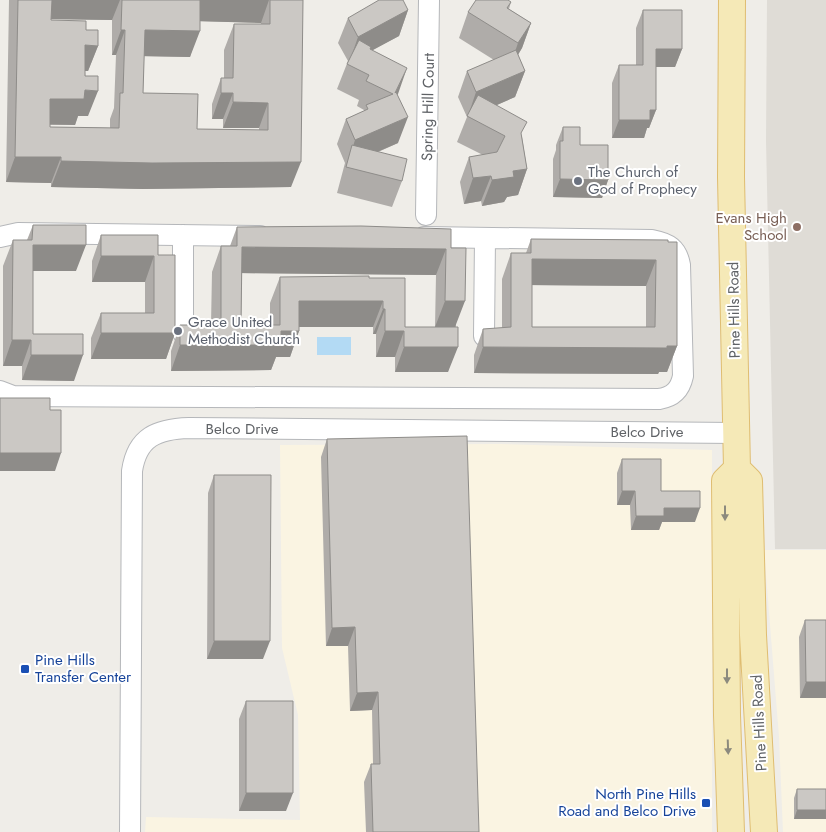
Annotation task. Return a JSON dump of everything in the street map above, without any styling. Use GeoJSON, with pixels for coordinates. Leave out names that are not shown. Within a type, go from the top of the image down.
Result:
{"type":"FeatureCollection","features":[{"type":"Feature","properties":{"kind":"main road","name":"Pine Hills Road"},"geometry":{"type":"LineString","coordinates":[[732,0],[731,177],[737,470],[749,481],[751,579],[764,832]]}},
{"type":"Feature","properties":{"kind":"main road","name":"Pine Hills Road"},"geometry":{"type":"LineString","coordinates":[[731,832],[727,715],[725,481],[737,470]]}},
{"type":"Feature","properties":{"kind":"street","name":"Spring Hill Court"},"geometry":{"type":"LineString","coordinates":[[426,215],[429,0]]}},
{"type":"Feature","properties":{"kind":"street"},"geometry":{"type":"LineString","coordinates":[[0,237],[18,233],[280,236]]}},
{"type":"Feature","properties":{"kind":"street"},"geometry":{"type":"LineString","coordinates":[[182,235],[184,333]]}},
{"type":"Feature","properties":{"kind":"street"},"geometry":{"type":"LineString","coordinates":[[0,391],[13,396],[659,399],[673,395],[682,382],[680,265],[675,250],[668,244],[652,240],[407,237]]}},
{"type":"Feature","properties":{"kind":"street"},"geometry":{"type":"LineString","coordinates":[[484,336],[486,238]]}},
{"type":"Feature","properties":{"kind":"street"},"geometry":{"type":"LineString","coordinates":[[444,398],[444,430]]}},
{"type":"Feature","properties":{"kind":"street","name":"Belco Drive"},"geometry":{"type":"LineString","coordinates":[[130,832],[132,471],[138,450],[152,435],[176,429],[736,432]]}},
{"type":"Feature","properties":{"kind":"shaded area","name":"Evans High School"},"geometry":{"type":"Polygon","coordinates":[[[767,0],[826,0],[826,549],[775,549],[766,141],[767,0]]]}},
{"type":"Feature","properties":{"kind":"shaded area"},"geometry":{"type":"Polygon","coordinates":[[[500,444],[712,450],[712,832],[145,832],[146,817],[300,820],[298,715],[282,648],[280,445],[500,444]]]}},
{"type":"Feature","properties":{"kind":"shaded area"},"geometry":{"type":"Polygon","coordinates":[[[764,550],[826,550],[826,832],[783,832],[779,737],[764,550]]]}},
{"type":"Feature","properties":{"kind":"water"},"geometry":{"type":"Polygon","coordinates":[[[317,337],[351,337],[351,355],[317,355],[317,337]]]}},
{"type":"Feature","properties":{"kind":"building"},"geometry":{"type":"Polygon","coordinates":[[[18,0],[52,0],[51,20],[86,21],[86,30],[98,30],[98,46],[85,45],[85,76],[98,76],[98,91],[85,90],[84,99],[50,99],[50,127],[119,128],[120,93],[123,93],[125,30],[121,30],[122,0],[200,0],[200,31],[145,30],[143,93],[198,94],[197,129],[268,130],[268,103],[233,102],[233,93],[221,93],[221,78],[233,78],[234,24],[270,24],[270,0],[303,0],[301,162],[152,163],[61,161],[61,157],[15,157],[18,0]]]}},
{"type":"Feature","properties":{"kind":"building"},"geometry":{"type":"Polygon","coordinates":[[[379,0],[403,0],[408,10],[358,37],[348,18],[379,0]]]}},
{"type":"Feature","properties":{"kind":"building"},"geometry":{"type":"Polygon","coordinates":[[[476,0],[508,0],[511,2],[507,8],[531,23],[518,43],[468,12],[476,0]]]}},
{"type":"Feature","properties":{"kind":"building"},"geometry":{"type":"Polygon","coordinates":[[[643,10],[682,10],[682,49],[656,49],[656,110],[650,110],[650,120],[619,120],[619,65],[643,65],[643,10]]]}},
{"type":"Feature","properties":{"kind":"building"},"geometry":{"type":"Polygon","coordinates":[[[359,40],[371,47],[370,49],[407,68],[395,93],[408,117],[355,140],[346,119],[368,109],[366,105],[393,94],[366,81],[369,75],[347,64],[359,40]]]}},
{"type":"Feature","properties":{"kind":"building"},"geometry":{"type":"Polygon","coordinates":[[[516,50],[525,71],[476,92],[467,71],[516,50]]]}},
{"type":"Feature","properties":{"kind":"building"},"geometry":{"type":"Polygon","coordinates":[[[478,95],[527,122],[521,133],[527,169],[513,171],[514,177],[492,180],[491,176],[473,178],[469,157],[497,152],[505,136],[467,116],[478,95]]]}},
{"type":"Feature","properties":{"kind":"building"},"geometry":{"type":"Polygon","coordinates":[[[563,127],[580,127],[580,145],[608,145],[608,180],[560,179],[560,141],[563,141],[563,127]]]}},
{"type":"Feature","properties":{"kind":"building"},"geometry":{"type":"Polygon","coordinates":[[[352,145],[407,159],[402,181],[346,167],[352,145]]]}},
{"type":"Feature","properties":{"kind":"building"},"geometry":{"type":"Polygon","coordinates":[[[33,225],[86,225],[86,245],[33,245],[33,334],[83,334],[83,355],[31,355],[31,340],[12,340],[13,240],[32,240],[33,225]]]}},
{"type":"Feature","properties":{"kind":"building"},"geometry":{"type":"Polygon","coordinates":[[[361,226],[451,229],[451,248],[466,248],[465,301],[445,301],[446,249],[242,247],[241,325],[280,325],[280,277],[369,276],[369,278],[405,278],[405,327],[458,327],[458,347],[404,347],[404,331],[385,331],[383,301],[299,301],[299,331],[281,331],[281,345],[180,345],[180,325],[221,325],[221,246],[237,246],[237,227],[361,226]]]}},
{"type":"Feature","properties":{"kind":"building"},"geometry":{"type":"Polygon","coordinates":[[[101,235],[158,235],[158,255],[175,255],[175,333],[101,333],[101,313],[154,313],[154,256],[101,256],[101,235]]]}},
{"type":"Feature","properties":{"kind":"building"},"geometry":{"type":"Polygon","coordinates":[[[531,239],[668,240],[668,242],[677,242],[677,346],[667,346],[667,348],[483,347],[483,329],[511,327],[511,253],[531,253],[531,239]],[[532,259],[532,327],[655,327],[656,260],[532,259]]]}},
{"type":"Feature","properties":{"kind":"building"},"geometry":{"type":"Polygon","coordinates":[[[0,398],[50,398],[50,410],[61,410],[61,453],[0,453],[0,398]]]}},
{"type":"Feature","properties":{"kind":"building"},"geometry":{"type":"Polygon","coordinates":[[[467,436],[479,832],[373,832],[371,764],[380,764],[378,692],[357,693],[355,627],[332,628],[327,439],[467,436]]]}},
{"type":"Feature","properties":{"kind":"building"},"geometry":{"type":"Polygon","coordinates":[[[622,459],[661,459],[661,491],[700,491],[700,508],[664,508],[664,516],[636,516],[635,491],[622,491],[622,459]]]}},
{"type":"Feature","properties":{"kind":"building"},"geometry":{"type":"Polygon","coordinates":[[[214,475],[271,475],[270,641],[214,641],[214,475]]]}},
{"type":"Feature","properties":{"kind":"building"},"geometry":{"type":"Polygon","coordinates":[[[805,620],[826,620],[826,682],[806,682],[805,620]]]}},
{"type":"Feature","properties":{"kind":"building"},"geometry":{"type":"Polygon","coordinates":[[[246,701],[293,701],[293,793],[246,793],[246,701]]]}},
{"type":"Feature","properties":{"kind":"building"},"geometry":{"type":"Polygon","coordinates":[[[797,789],[826,789],[826,810],[797,810],[797,789]]]}},
{"type":"Feature","properties":{"kind":"place","name":"The Church of God of Prophecy"},"geometry":{"type":"Point","coordinates":[578,181]}},
{"type":"Feature","properties":{"kind":"place","name":"Evans High School"},"geometry":{"type":"Point","coordinates":[797,227]}},
{"type":"Feature","properties":{"kind":"place","name":"Grace United Methodist Church"},"geometry":{"type":"Point","coordinates":[178,331]}},
{"type":"Feature","properties":{"kind":"place","name":"Pine Hills Transfer Center"},"geometry":{"type":"Point","coordinates":[25,669]}},
{"type":"Feature","properties":{"kind":"place","name":"North Pine Hills Road and Belco Drive"},"geometry":{"type":"Point","coordinates":[706,803]}}]}
